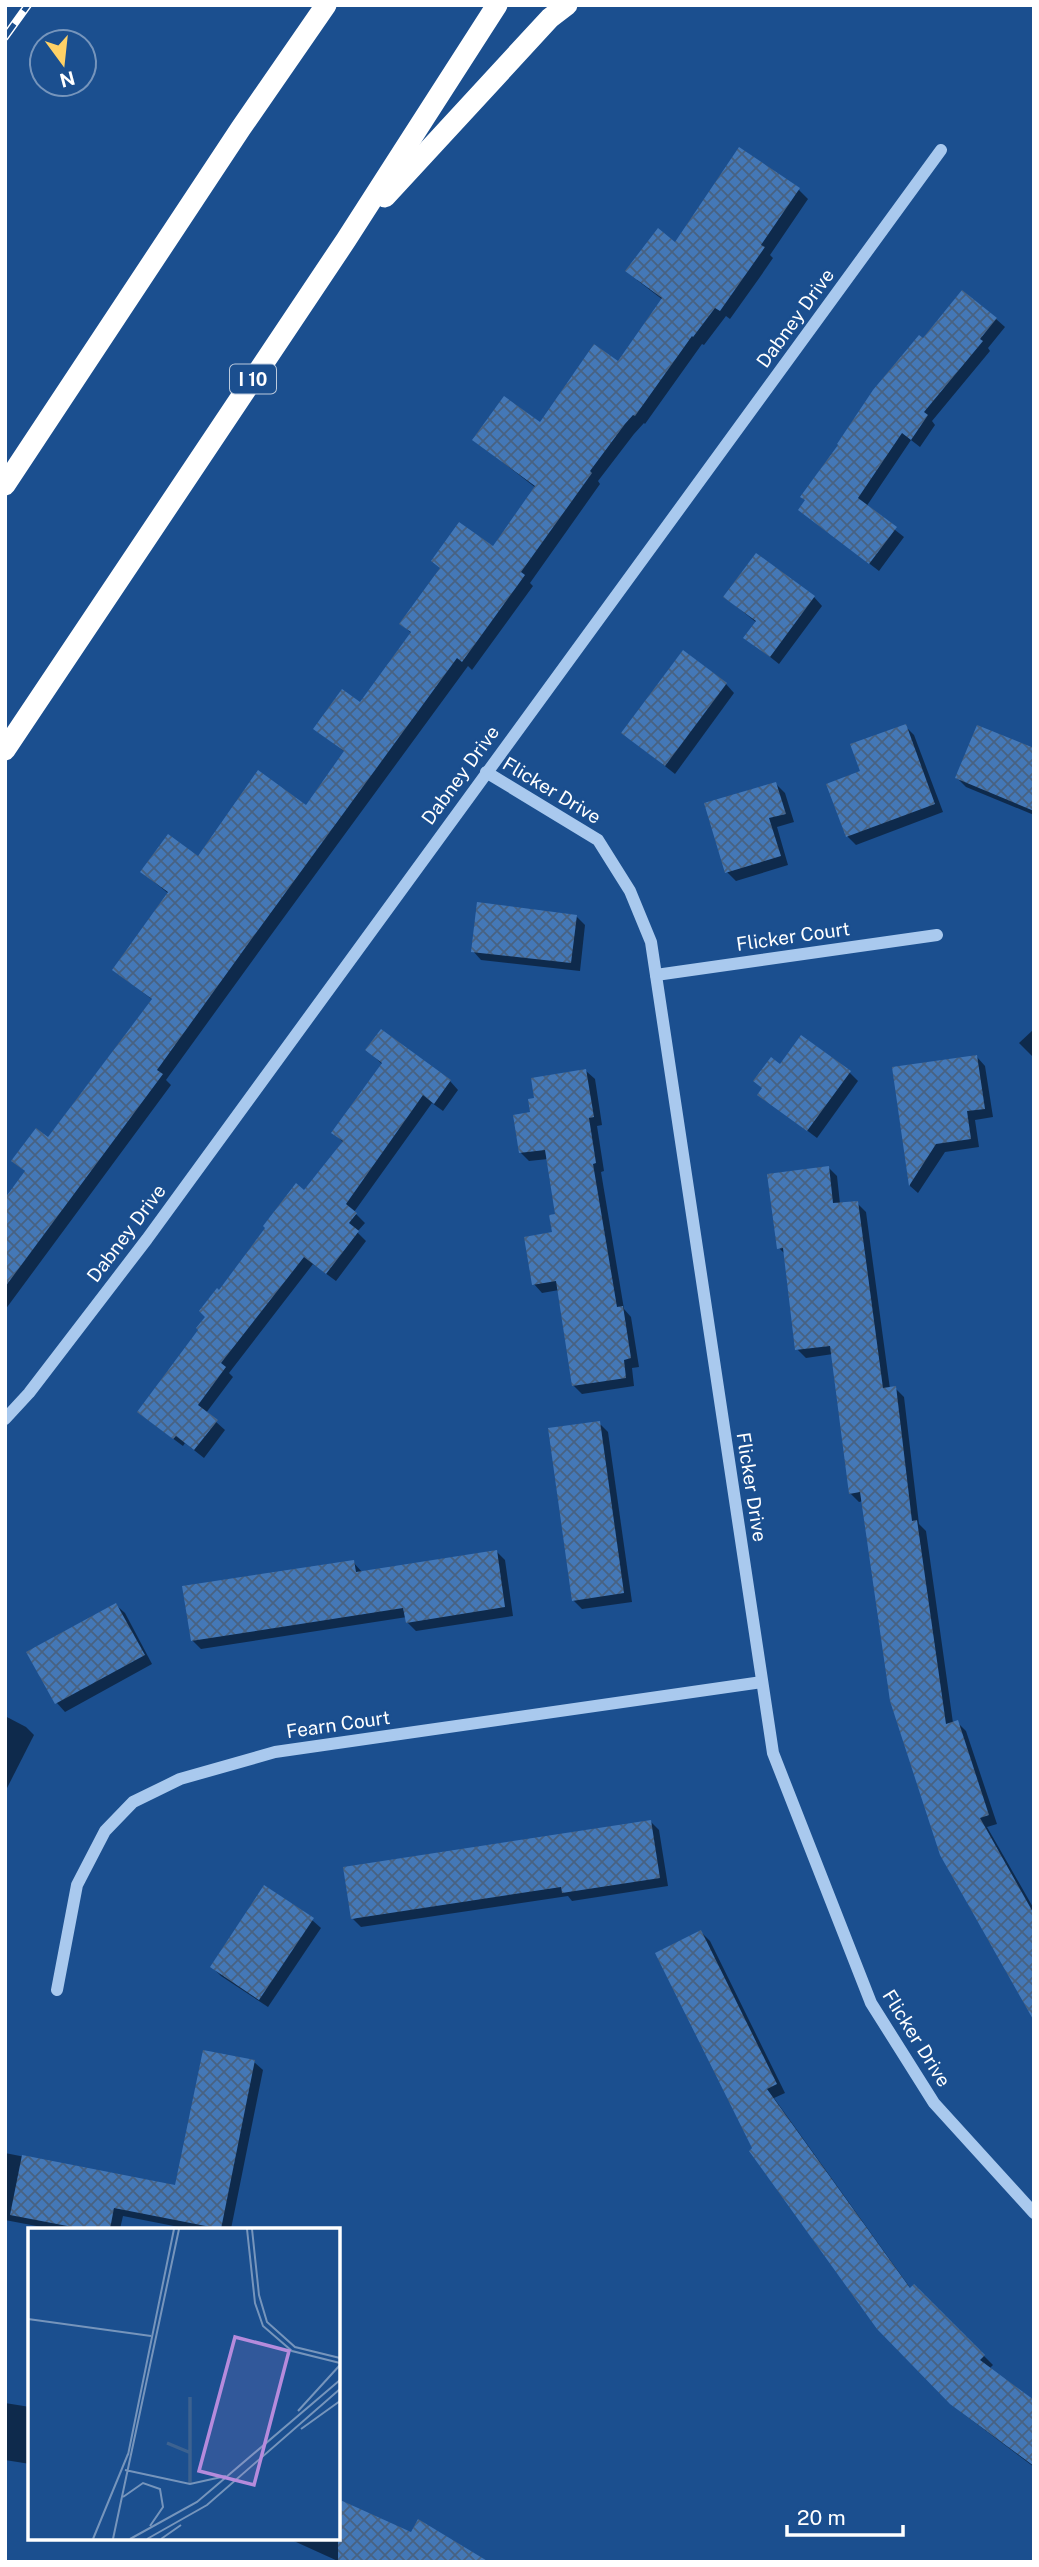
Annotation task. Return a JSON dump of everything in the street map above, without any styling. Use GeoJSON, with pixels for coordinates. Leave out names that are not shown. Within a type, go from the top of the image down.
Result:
{"type":"FeatureCollection","features":[{"type":"Feature","properties":{"kind":"highway"},"geometry":{"type":"LineString","coordinates":[[5,485],[241,128],[326,5]]}},
{"type":"Feature","properties":{"kind":"highway","name":"I 10"},"geometry":{"type":"LineString","coordinates":[[5,750],[346,240],[497,5]]}},
{"type":"Feature","properties":{"kind":"highway"},"geometry":{"type":"LineString","coordinates":[[346,240],[550,18],[567,5]]}},
{"type":"Feature","properties":{"kind":"street","name":"Dabney Drive"},"geometry":{"type":"LineString","coordinates":[[5,1419],[29,1393],[147,1239],[941,150]]}},
{"type":"Feature","properties":{"kind":"street","name":"Flicker Drive"},"geometry":{"type":"LineString","coordinates":[[486,772],[598,840],[630,891],[651,942],[773,1753],[871,2003],[934,2102],[1034,2213]]}},
{"type":"Feature","properties":{"kind":"street","name":"Flicker Court"},"geometry":{"type":"LineString","coordinates":[[656,975],[937,935]]}},
{"type":"Feature","properties":{"kind":"street","name":"Fearn Court"},"geometry":{"type":"LineString","coordinates":[[57,1990],[78,1885],[105,1831],[133,1802],[180,1779],[275,1752],[762,1682]]}},
{"type":"Feature","properties":{"kind":"building"},"geometry":{"type":"Polygon","coordinates":[[[739,147],[800,188],[761,245],[765,247],[720,311],[715,308],[692,336],[635,416],[625,424],[590,471],[592,473],[521,572],[525,575],[462,662],[457,658],[253,937],[157,1070],[163,1074],[5,1287],[5,1198],[25,1171],[11,1161],[36,1128],[48,1137],[152,999],[112,970],[168,892],[140,872],[168,834],[198,856],[258,770],[306,805],[344,751],[313,729],[342,689],[360,702],[411,632],[399,624],[440,568],[431,561],[459,522],[493,546],[535,486],[472,440],[504,396],[540,422],[594,344],[618,361],[662,298],[625,271],[658,228],[675,242],[739,147]]]}},
{"type":"Feature","properties":{"kind":"building"},"geometry":{"type":"Polygon","coordinates":[[[962,290],[997,318],[980,339],[983,341],[924,412],[928,415],[911,440],[902,433],[858,498],[897,527],[869,564],[798,510],[805,500],[800,497],[873,390],[919,335],[923,338],[962,290]]]}},
{"type":"Feature","properties":{"kind":"building"},"geometry":{"type":"Polygon","coordinates":[[[756,553],[815,596],[770,657],[743,638],[756,621],[723,597],[756,553]]]}},
{"type":"Feature","properties":{"kind":"building"},"geometry":{"type":"Polygon","coordinates":[[[683,650],[727,683],[665,766],[621,733],[683,650]]]}},
{"type":"Feature","properties":{"kind":"building"},"geometry":{"type":"Polygon","coordinates":[[[906,724],[935,804],[846,837],[826,784],[860,771],[850,744],[906,724]]]}},
{"type":"Feature","properties":{"kind":"building"},"geometry":{"type":"Polygon","coordinates":[[[977,725],[1034,748],[1034,811],[955,778],[977,725]]]}},
{"type":"Feature","properties":{"kind":"building"},"geometry":{"type":"Polygon","coordinates":[[[776,782],[786,814],[769,818],[781,856],[725,873],[704,803],[776,782]]]}},
{"type":"Feature","properties":{"kind":"building"},"geometry":{"type":"Polygon","coordinates":[[[477,902],[577,915],[571,963],[471,952],[477,902]]]}},
{"type":"Feature","properties":{"kind":"building"},"geometry":{"type":"Polygon","coordinates":[[[381,1029],[451,1080],[434,1104],[423,1095],[346,1204],[357,1213],[349,1223],[359,1231],[326,1274],[304,1257],[221,1363],[226,1367],[198,1405],[218,1420],[194,1450],[176,1436],[173,1439],[137,1412],[198,1330],[196,1328],[205,1317],[199,1311],[217,1288],[219,1290],[265,1228],[263,1226],[296,1183],[304,1190],[343,1141],[331,1133],[382,1063],[365,1050],[381,1029]]]}},
{"type":"Feature","properties":{"kind":"building"},"geometry":{"type":"Polygon","coordinates":[[[801,1035],[851,1071],[807,1131],[757,1095],[762,1088],[753,1081],[771,1057],[780,1064],[801,1035]]]}},
{"type":"Feature","properties":{"kind":"building"},"geometry":{"type":"Polygon","coordinates":[[[977,1055],[985,1109],[967,1111],[971,1139],[936,1144],[909,1186],[892,1067],[977,1055]]]}},
{"type":"Feature","properties":{"kind":"building"},"geometry":{"type":"Polygon","coordinates":[[[586,1069],[594,1117],[589,1118],[596,1163],[593,1164],[617,1307],[623,1306],[631,1358],[624,1360],[626,1378],[572,1386],[556,1281],[532,1285],[524,1237],[552,1232],[549,1215],[555,1214],[545,1150],[519,1153],[513,1115],[530,1112],[528,1099],[534,1098],[531,1078],[586,1069]]]}},
{"type":"Feature","properties":{"kind":"building"},"geometry":{"type":"Polygon","coordinates":[[[829,1166],[833,1203],[858,1201],[883,1388],[896,1386],[912,1521],[917,1520],[946,1724],[958,1720],[989,1815],[980,1818],[1034,1914],[1034,2021],[940,1855],[890,1701],[860,1492],[849,1494],[830,1346],[795,1350],[783,1248],[777,1249],[767,1174],[829,1166]]]}},
{"type":"Feature","properties":{"kind":"building"},"geometry":{"type":"Polygon","coordinates":[[[600,1421],[624,1593],[572,1601],[548,1428],[600,1421]]]}},
{"type":"Feature","properties":{"kind":"building"},"geometry":{"type":"Polygon","coordinates":[[[497,1550],[505,1607],[406,1623],[403,1608],[191,1641],[182,1586],[354,1560],[356,1572],[497,1550]]]}},
{"type":"Feature","properties":{"kind":"building"},"geometry":{"type":"Polygon","coordinates":[[[116,1603],[145,1655],[55,1704],[26,1652],[116,1603]]]}},
{"type":"Feature","properties":{"kind":"building"},"geometry":{"type":"Polygon","coordinates":[[[651,1820],[660,1878],[562,1893],[561,1887],[351,1919],[343,1867],[651,1820]]]}},
{"type":"Feature","properties":{"kind":"building"},"geometry":{"type":"Polygon","coordinates":[[[264,1885],[314,1918],[259,2000],[210,1967],[264,1885]]]}},
{"type":"Feature","properties":{"kind":"building"},"geometry":{"type":"Polygon","coordinates":[[[701,1930],[777,2084],[767,2089],[910,2288],[914,2284],[985,2355],[980,2360],[1034,2400],[1034,2466],[950,2404],[877,2329],[749,2151],[752,2148],[655,1953],[701,1930]]]}},
{"type":"Feature","properties":{"kind":"building"},"geometry":{"type":"Polygon","coordinates":[[[203,2050],[255,2060],[221,2228],[114,2208],[110,2228],[78,2228],[10,2215],[22,2155],[175,2185],[203,2050]]]}},
{"type":"Feature","properties":{"kind":"building"},"geometry":{"type":"Polygon","coordinates":[[[340,2500],[411,2532],[418,2519],[489,2562],[338,2562],[340,2500]]]}},
{"type":"Feature","properties":{"kind":"railway"},"geometry":{"type":"LineString","coordinates":[[5,37],[28,5]]}}]}
